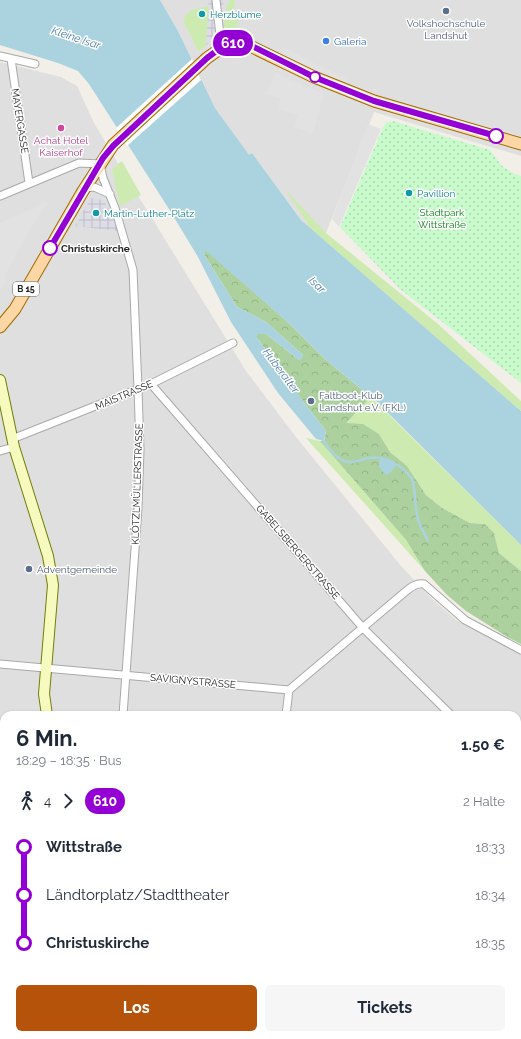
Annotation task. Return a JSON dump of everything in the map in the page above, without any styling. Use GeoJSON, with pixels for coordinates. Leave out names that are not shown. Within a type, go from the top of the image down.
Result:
{"type":"FeatureCollection","features":[{"type":"Feature","properties":{"kind":"main road"},"geometry":{"type":"LineString","coordinates":[[223,46],[233,43],[248,44],[314,77],[374,101],[521,144]]}},
{"type":"Feature","properties":{"kind":"main road","name":"B 15"},"geometry":{"type":"LineString","coordinates":[[0,327],[15,309],[100,164],[122,137],[223,46]]}},
{"type":"Feature","properties":{"kind":"street"},"geometry":{"type":"LineString","coordinates":[[216,0],[220,35],[223,46]]}},
{"type":"Feature","properties":{"kind":"street"},"geometry":{"type":"LineString","coordinates":[[0,56],[35,64]]}},
{"type":"Feature","properties":{"kind":"street","name":"MAYERGASSE"},"geometry":{"type":"LineString","coordinates":[[11,59],[30,183]]}},
{"type":"Feature","properties":{"kind":"street"},"geometry":{"type":"LineString","coordinates":[[0,196],[79,163],[100,164],[102,178],[110,194]]}},
{"type":"Feature","properties":{"kind":"street"},"geometry":{"type":"LineString","coordinates":[[85,188],[94,187],[110,194]]}},
{"type":"Feature","properties":{"kind":"street","name":"KLÖTZLMÜLLERSTRASSE"},"geometry":{"type":"LineString","coordinates":[[110,194],[133,270],[140,450],[138,508],[124,711]]}},
{"type":"Feature","properties":{"kind":"street","name":"MAISTRASSE"},"geometry":{"type":"LineString","coordinates":[[0,451],[13,443],[138,388],[151,384],[233,343]]}},
{"type":"Feature","properties":{"kind":"street"},"geometry":{"type":"LineString","coordinates":[[0,380],[13,443],[48,558],[54,585],[44,700],[46,711]]}},
{"type":"Feature","properties":{"kind":"street","name":"GABELSBERGERSTRASSE"},"geometry":{"type":"LineString","coordinates":[[151,384],[363,628],[447,711]]}},
{"type":"Feature","properties":{"kind":"street"},"geometry":{"type":"LineString","coordinates":[[286,711],[289,690],[414,585],[424,584],[466,620],[521,650]]}},
{"type":"Feature","properties":{"kind":"street","name":"SAVIGNYSTRASSE"},"geometry":{"type":"LineString","coordinates":[[0,664],[289,690]]}},
{"type":"Feature","properties":{"kind":"shaded area"},"geometry":{"type":"Polygon","coordinates":[[[160,0],[521,0],[521,156],[374,112],[326,233],[311,229],[301,220],[252,153],[249,156],[215,108],[178,31],[160,0]]]}},
{"type":"Feature","properties":{"kind":"shaded area"},"geometry":{"type":"Polygon","coordinates":[[[207,0],[227,0],[223,4],[222,34],[206,45],[209,6],[207,0]]]}},
{"type":"Feature","properties":{"kind":"shaded area"},"geometry":{"type":"Polygon","coordinates":[[[284,47],[315,64],[348,78],[346,83],[281,53],[284,47]]]}},
{"type":"Feature","properties":{"kind":"shaded area"},"geometry":{"type":"Polygon","coordinates":[[[0,62],[61,77],[77,86],[94,123],[246,371],[296,437],[401,566],[430,597],[456,620],[521,654],[521,711],[0,711],[0,62]]]}},
{"type":"Feature","properties":{"kind":"shaded area"},"geometry":{"type":"Polygon","coordinates":[[[275,73],[303,85],[302,87],[307,89],[308,87],[324,94],[313,133],[294,127],[298,115],[279,109],[280,98],[267,94],[275,73]]]}},
{"type":"Feature","properties":{"kind":"shaded area"},"geometry":{"type":"Polygon","coordinates":[[[368,124],[381,129],[339,227],[332,219],[368,124]]]}},
{"type":"Feature","properties":{"kind":"shaded area","name":"Martin-Luther-Platz"},"geometry":{"type":"Polygon","coordinates":[[[91,198],[104,200],[118,231],[75,226],[91,198]]]}},
{"type":"Feature","properties":{"kind":"shaded area"},"geometry":{"type":"Polygon","coordinates":[[[46,202],[47,204],[33,224],[5,275],[5,282],[0,290],[0,223],[46,202]]]}},
{"type":"Feature","properties":{"kind":"green space"},"geometry":{"type":"Polygon","coordinates":[[[230,0],[235,0],[234,12],[240,17],[235,30],[223,30],[227,5],[230,0]]]}},
{"type":"Feature","properties":{"kind":"green space"},"geometry":{"type":"Polygon","coordinates":[[[209,6],[206,45],[199,52],[184,23],[184,19],[192,10],[209,6]]]}},
{"type":"Feature","properties":{"kind":"green space","name":"Stadtpark Wittstraße"},"geometry":{"type":"Polygon","coordinates":[[[393,121],[490,150],[501,165],[513,173],[521,176],[521,383],[401,290],[340,227],[385,123],[393,121]]]}},
{"type":"Feature","properties":{"kind":"green space"},"geometry":{"type":"Polygon","coordinates":[[[122,161],[141,195],[120,206],[112,169],[122,161]]]}},
{"type":"Feature","properties":{"kind":"green space"},"geometry":{"type":"Polygon","coordinates":[[[285,189],[326,233],[438,324],[521,401],[521,411],[311,229],[285,189]]]}},
{"type":"Feature","properties":{"kind":"green space"},"geometry":{"type":"Polygon","coordinates":[[[206,250],[291,325],[326,360],[371,397],[346,423],[363,424],[379,434],[390,452],[407,466],[426,495],[442,508],[470,523],[485,524],[494,533],[499,553],[521,571],[521,644],[466,611],[447,595],[425,571],[406,540],[320,441],[324,441],[326,431],[278,369],[257,337],[257,333],[266,334],[299,360],[303,355],[266,322],[237,307],[205,256],[204,251],[206,250]]]}},
{"type":"Feature","properties":{"kind":"green space"},"geometry":{"type":"Polygon","coordinates":[[[371,397],[521,545],[521,571],[499,553],[494,533],[485,524],[470,523],[442,508],[426,495],[407,466],[390,452],[379,434],[345,423],[371,397]]]}},
{"type":"Feature","properties":{"kind":"green space"},"geometry":{"type":"Polygon","coordinates":[[[306,438],[320,441],[406,540],[425,571],[306,438]]]}},
{"type":"Feature","properties":{"kind":"water"},"geometry":{"type":"Polygon","coordinates":[[[0,0],[160,0],[178,31],[215,108],[249,155],[252,153],[301,220],[521,411],[521,545],[376,401],[326,360],[291,325],[205,250],[205,256],[237,307],[266,322],[303,355],[302,359],[299,360],[266,334],[257,334],[257,337],[278,369],[326,431],[324,441],[316,439],[278,393],[231,322],[198,257],[89,84],[78,71],[58,63],[0,45],[0,0]]]}},
{"type":"Feature","properties":{"kind":"water"},"geometry":{"type":"Polygon","coordinates":[[[380,458],[397,464],[391,472],[386,475],[379,467],[380,458]]]}},
{"type":"Feature","properties":{"kind":"pier"},"geometry":{"type":"Polygon","coordinates":[[[192,59],[201,80],[127,146],[116,128],[192,59]]]}},
{"type":"Feature","properties":{"kind":"waterway","name":"Huberalter"},"geometry":{"type":"LineString","coordinates":[[323,440],[335,455],[344,461],[353,462],[375,457],[393,462],[403,469],[412,479],[416,511],[421,528],[428,540]]}},
{"type":"Feature","properties":{"kind":"bus line","name":"610"},"geometry":{"type":"LineString","coordinates":[[50,248],[103,158],[113,146],[207,58],[227,44],[248,44],[314,77],[374,101],[496,136]]}},
{"type":"Feature","properties":{"kind":"place","name":"Volkshochschule Landshut"},"geometry":{"type":"Point","coordinates":[446,11]}},
{"type":"Feature","properties":{"kind":"place","name":"Herzblume"},"geometry":{"type":"Point","coordinates":[202,14]}},
{"type":"Feature","properties":{"kind":"place","name":"Galeria"},"geometry":{"type":"Point","coordinates":[326,41]}},
{"type":"Feature","properties":{"kind":"place","name":"Achat Hotel Kaiserhof"},"geometry":{"type":"Point","coordinates":[61,128]}},
{"type":"Feature","properties":{"kind":"place","name":"Pavillion"},"geometry":{"type":"Point","coordinates":[409,193]}},
{"type":"Feature","properties":{"kind":"place","name":"Martin-Luther-Platz"},"geometry":{"type":"Point","coordinates":[96,213]}},
{"type":"Feature","properties":{"kind":"place","name":"Christuskirche"},"geometry":{"type":"Point","coordinates":[50,248]}},
{"type":"Feature","properties":{"kind":"place","name":"Faltboot-Klub Landshut e.V. (FKL)"},"geometry":{"type":"Point","coordinates":[311,401]}},
{"type":"Feature","properties":{"kind":"place","name":"Adventgemeinde"},"geometry":{"type":"Point","coordinates":[29,569]}},
{"type":"Feature","properties":{"kind":"water label","name":"Kleine Isar"},"geometry":{"type":"Point","coordinates":[76,38]}},
{"type":"Feature","properties":{"kind":"water label","name":"Isar"},"geometry":{"type":"Point","coordinates":[317,285]}}]}
